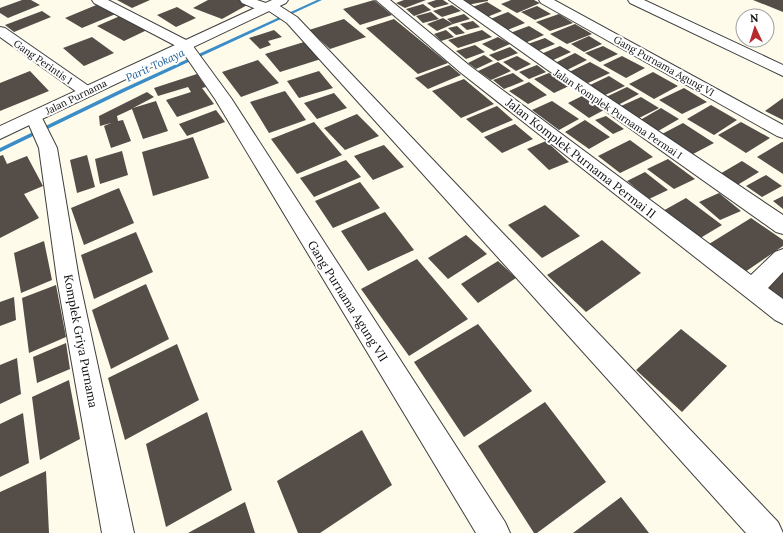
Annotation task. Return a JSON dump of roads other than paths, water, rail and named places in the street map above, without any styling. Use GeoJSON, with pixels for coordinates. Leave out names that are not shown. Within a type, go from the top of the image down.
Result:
{"type":"FeatureCollection","features":[{"type":"Feature","properties":{"kind":"street"},"geometry":{"type":"LineString","coordinates":[[98,0],[158,31],[193,55]]}},
{"type":"Feature","properties":{"kind":"street"},"geometry":{"type":"LineString","coordinates":[[246,0],[278,9],[767,533]]}},
{"type":"Feature","properties":{"kind":"street","name":"Jalan Komplek Purnama Permai II"},"geometry":{"type":"LineString","coordinates":[[382,0],[465,69],[783,313]]}},
{"type":"Feature","properties":{"kind":"street","name":"Jalan Komplek Purnama Permai I"},"geometry":{"type":"LineString","coordinates":[[455,0],[783,226]]}},
{"type":"Feature","properties":{"kind":"street","name":"Gang Purnama Agung VI"},"geometry":{"type":"LineString","coordinates":[[545,0],[783,132]]}},
{"type":"Feature","properties":{"kind":"street"},"geometry":{"type":"LineString","coordinates":[[634,0],[783,71]]}},
{"type":"Feature","properties":{"kind":"street","name":"Jalan Purnama"},"geometry":{"type":"LineString","coordinates":[[0,133],[36,121],[86,92],[193,55],[278,9]]}},
{"type":"Feature","properties":{"kind":"street","name":"Gang Perintis 1"},"geometry":{"type":"LineString","coordinates":[[0,31],[86,92]]}},
{"type":"Feature","properties":{"kind":"street","name":"Gang Purnama Agung VII"},"geometry":{"type":"LineString","coordinates":[[193,55],[223,98],[494,533]]}},
{"type":"Feature","properties":{"kind":"street","name":"Komplek Griya Purnama"},"geometry":{"type":"LineString","coordinates":[[36,121],[48,148],[68,279],[118,533]]}},
{"type":"Feature","properties":{"kind":"street"},"geometry":{"type":"LineString","coordinates":[[752,289],[783,258]]}},
{"type":"Feature","properties":{"kind":"waterway","name":"Parit Tokaya"},"geometry":{"type":"LineString","coordinates":[[0,150],[124,90],[320,0]]}}]}
